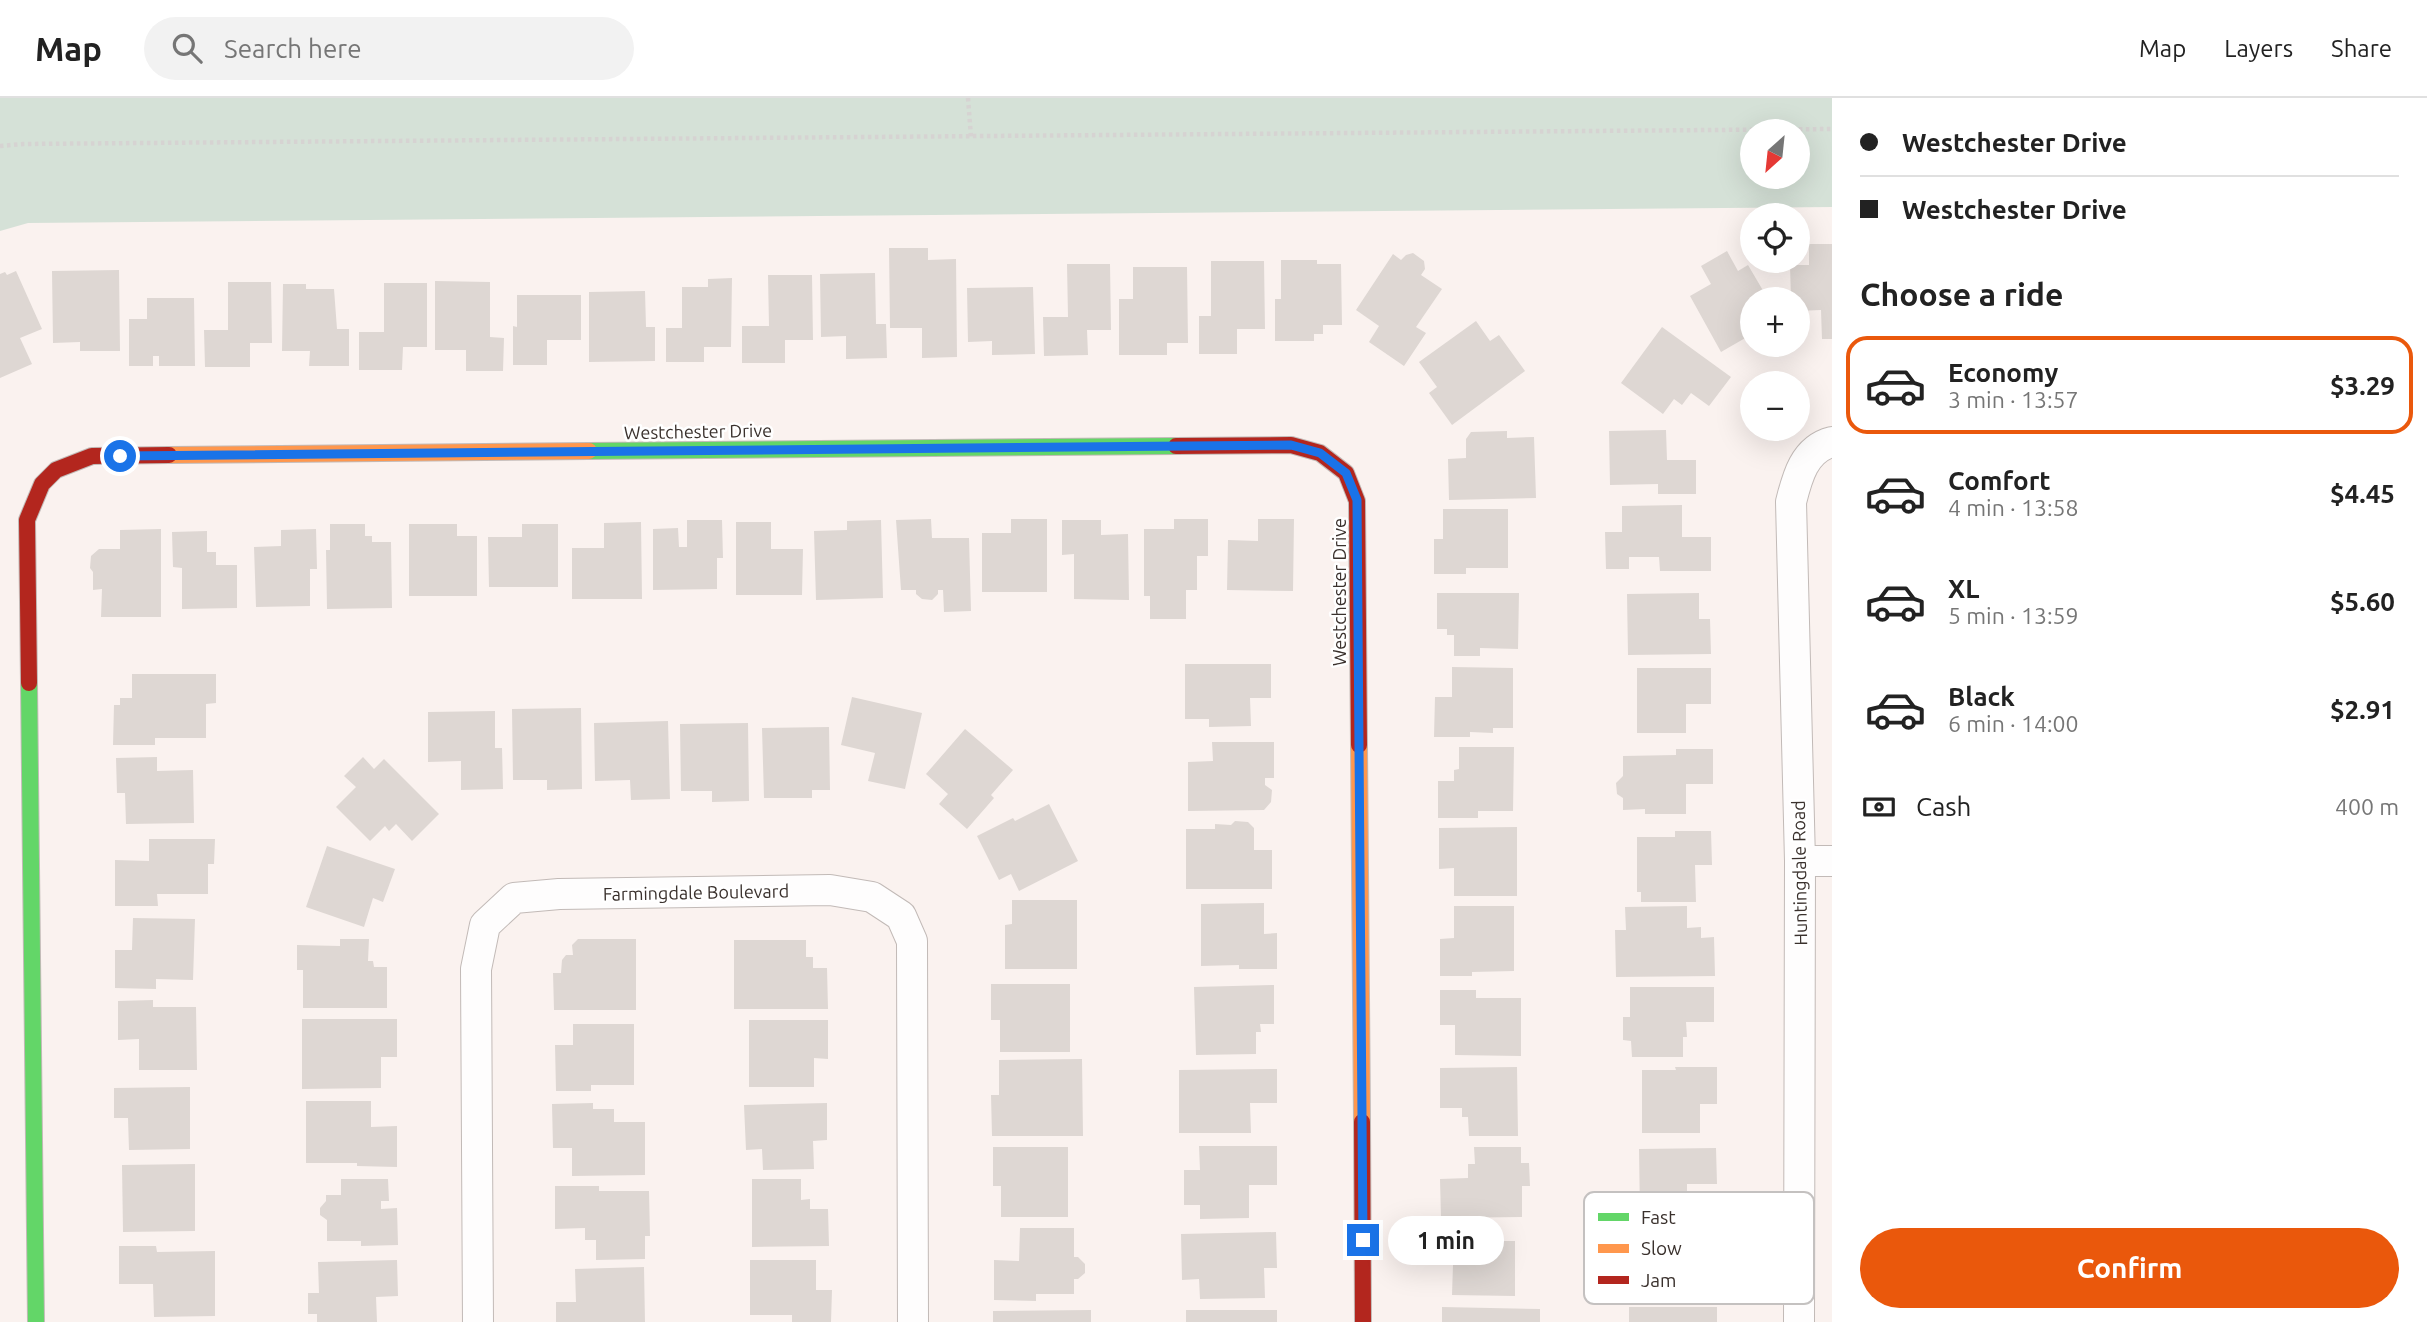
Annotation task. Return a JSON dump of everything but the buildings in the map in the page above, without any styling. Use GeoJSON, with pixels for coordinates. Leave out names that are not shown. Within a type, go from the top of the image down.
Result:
{"type":"FeatureCollection","features":[{"type":"Feature","properties":{"kind":"street","name":"Huntingdale Road"},"geometry":{"type":"LineString","coordinates":[[1799,1192],[1800,861],[1791,502],[1800,469],[1821,445],[1832,442]]}},
{"type":"Feature","properties":{"kind":"street","name":"Westchester Drive"},"geometry":{"type":"LineString","coordinates":[[36,1322],[27,520],[47,475],[65,464],[92,456],[1277,445],[1291,445],[1320,453],[1346,473],[1357,500],[1363,1322]]}},
{"type":"Feature","properties":{"kind":"street"},"geometry":{"type":"LineString","coordinates":[[1800,861],[1832,861]]}},
{"type":"Feature","properties":{"kind":"street","name":"Farmingdale Boulevard"},"geometry":{"type":"LineString","coordinates":[[478,1322],[476,970],[485,925],[514,898],[559,894],[831,890],[872,897],[901,916],[912,941],[913,1322]]}},
{"type":"Feature","properties":{"kind":"street","name":"Huntingdale Road"},"geometry":{"type":"LineString","coordinates":[[1799,1304],[1799,1322]]}},
{"type":"Feature","properties":{"kind":"path"},"geometry":{"type":"LineString","coordinates":[[968,98],[971,137]]}},
{"type":"Feature","properties":{"kind":"path"},"geometry":{"type":"LineString","coordinates":[[0,146],[1832,129]]}},
{"type":"Feature","properties":{"kind":"shaded area"},"geometry":{"type":"Polygon","coordinates":[[[0,98],[1832,98],[1832,207],[1810,207],[1810,203],[1740,203],[1740,208],[28,223],[0,231],[0,98]]]}},
{"type":"Feature","properties":{"kind":"traffic: fast"},"geometry":{"type":"LineString","coordinates":[[589,451],[1176,446]]}},
{"type":"Feature","properties":{"kind":"traffic: fast"},"geometry":{"type":"LineString","coordinates":[[29,683],[36,1322]]}},
{"type":"Feature","properties":{"kind":"traffic: slow"},"geometry":{"type":"LineString","coordinates":[[169,455],[589,451]]}},
{"type":"Feature","properties":{"kind":"traffic: slow"},"geometry":{"type":"LineString","coordinates":[[1359,745],[1362,1122]]}},
{"type":"Feature","properties":{"kind":"traffic: jam"},"geometry":{"type":"LineString","coordinates":[[1176,446],[1291,445],[1320,453],[1346,473],[1357,501],[1359,745]]}},
{"type":"Feature","properties":{"kind":"traffic: jam"},"geometry":{"type":"LineString","coordinates":[[29,683],[27,520],[42,484],[56,470],[92,456],[169,455]]}},
{"type":"Feature","properties":{"kind":"traffic: jam"},"geometry":{"type":"LineString","coordinates":[[1362,1122],[1363,1322]]}},
{"type":"Feature","properties":{"kind":"route"},"geometry":{"type":"LineString","coordinates":[[120,456],[1291,445],[1320,453],[1346,473],[1357,500],[1363,1240]]}}]}
